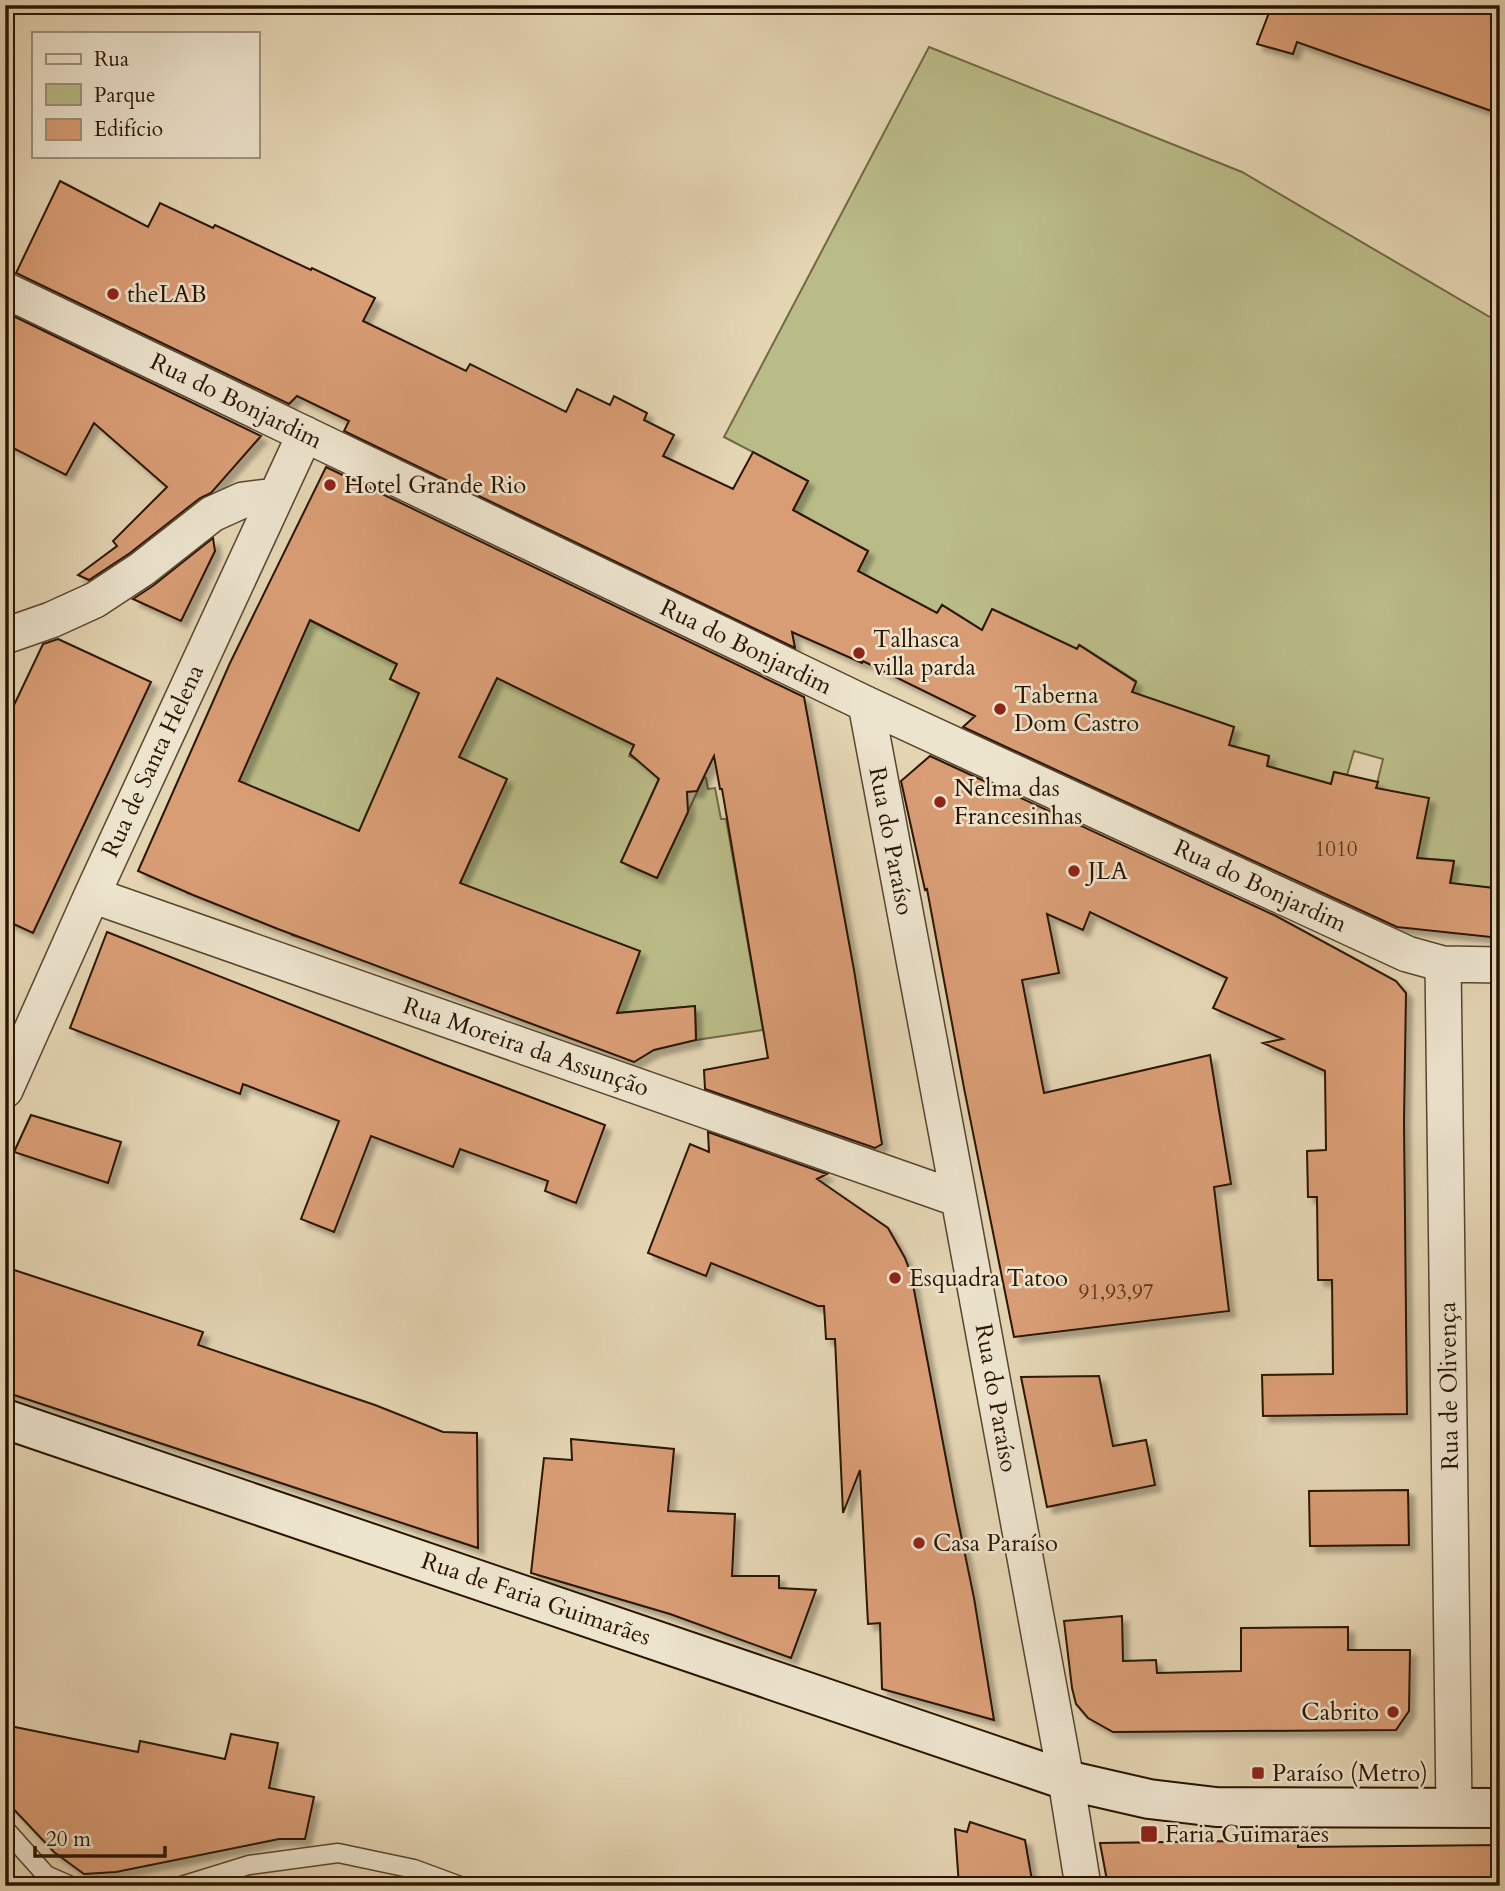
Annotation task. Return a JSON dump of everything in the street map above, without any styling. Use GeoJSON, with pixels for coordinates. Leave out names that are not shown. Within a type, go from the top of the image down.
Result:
{"type":"FeatureCollection","features":[{"type":"Feature","properties":{"kind":"main road","name":"Rua de Faria Guimarães"},"geometry":{"type":"LineString","coordinates":[[5,1419],[1066,1780],[1149,1798],[1216,1807],[1500,1808]]}},
{"type":"Feature","properties":{"kind":"street","name":"Rua do Bonjardim"},"geometry":{"type":"LineString","coordinates":[[5,290],[866,704],[1407,954],[1443,964],[1500,965]]}},
{"type":"Feature","properties":{"kind":"street","name":"Rua de Santa Helena"},"geometry":{"type":"LineString","coordinates":[[5,1090],[305,434]]}},
{"type":"Feature","properties":{"kind":"street"},"geometry":{"type":"LineString","coordinates":[[5,636],[51,620],[94,600],[142,569],[212,514],[243,500],[276,496]]}},
{"type":"Feature","properties":{"kind":"street","name":"Rua do Paraíso"},"geometry":{"type":"LineString","coordinates":[[866,704],[1066,1780],[1083,1886]]}},
{"type":"Feature","properties":{"kind":"street","name":"Rua Moreira da Assunção"},"geometry":{"type":"LineString","coordinates":[[92,895],[959,1199]]}},
{"type":"Feature","properties":{"kind":"street","name":"Rua de Olivença"},"geometry":{"type":"LineString","coordinates":[[1443,964],[1454,1808]]}},
{"type":"Feature","properties":{"kind":"lane"},"geometry":{"type":"LineString","coordinates":[[5,1829],[46,1875],[71,1886]]}},
{"type":"Feature","properties":{"kind":"lane"},"geometry":{"type":"LineString","coordinates":[[181,1886],[249,1865],[338,1853],[414,1869],[460,1886]]}},
{"type":"Feature","properties":{"kind":"green space"},"geometry":{"type":"Polygon","coordinates":[[[929,47],[1242,172],[1500,323],[1500,897],[1494,896],[1494,888],[1460,885],[1454,933],[1443,931],[1454,861],[1417,858],[1373,800],[1383,759],[1354,751],[1347,775],[1334,772],[1331,784],[1267,766],[1269,756],[1229,745],[1128,704],[1136,681],[1080,645],[1077,649],[993,609],[982,630],[942,605],[934,618],[858,571],[868,551],[793,511],[808,481],[724,437],[929,47]]]}},
{"type":"Feature","properties":{"kind":"green space"},"geometry":{"type":"Polygon","coordinates":[[[528,615],[635,745],[629,756],[662,772],[621,862],[657,878],[704,777],[708,789],[715,788],[721,819],[726,819],[763,1030],[696,1040],[695,1006],[617,1013],[460,883],[506,780],[403,731],[312,941],[292,935],[338,822],[189,893],[309,620],[397,664],[390,679],[476,721],[528,615]]]}},
{"type":"Feature","properties":{"kind":"building"},"geometry":{"type":"Polygon","coordinates":[[[1272,5],[1500,5],[1500,114],[1297,42],[1293,54],[1257,44],[1272,5]]]}},
{"type":"Feature","properties":{"kind":"building"},"geometry":{"type":"Polygon","coordinates":[[[60,181],[148,227],[160,203],[213,228],[215,225],[311,270],[312,268],[375,298],[363,321],[466,371],[470,364],[566,412],[577,389],[610,405],[614,396],[647,413],[644,420],[674,435],[663,456],[733,489],[753,452],[808,481],[793,510],[868,551],[858,571],[937,613],[942,605],[982,630],[992,609],[1077,649],[1079,645],[1136,682],[1132,692],[1234,727],[1229,745],[1269,756],[1267,766],[1331,784],[1334,772],[1378,782],[1376,788],[1429,798],[1417,858],[1454,861],[1450,883],[1494,888],[1494,896],[1500,897],[1500,938],[1397,927],[963,727],[975,716],[863,661],[862,663],[792,632],[795,648],[344,431],[349,421],[297,396],[289,404],[16,273],[60,181]]]}},
{"type":"Feature","properties":{"kind":"building"},"geometry":{"type":"Polygon","coordinates":[[[5,312],[261,436],[211,493],[200,498],[130,553],[89,580],[78,575],[117,546],[113,541],[167,487],[94,423],[66,475],[5,444],[5,312]]]}},
{"type":"Feature","properties":{"kind":"building"},"geometry":{"type":"Polygon","coordinates":[[[326,467],[804,697],[854,970],[882,1144],[875,1148],[705,1089],[704,1070],[768,1058],[714,756],[697,791],[687,792],[688,812],[657,878],[621,862],[659,779],[630,754],[634,745],[497,678],[459,757],[507,779],[460,883],[640,951],[617,1013],[695,1006],[696,1040],[654,1050],[634,1062],[278,929],[138,871],[230,663],[326,467]],[[310,620],[239,781],[359,831],[419,693],[390,679],[397,664],[310,620]]]}},
{"type":"Feature","properties":{"kind":"building"},"geometry":{"type":"Polygon","coordinates":[[[213,538],[215,551],[181,621],[133,599],[154,585],[213,538]]]}},
{"type":"Feature","properties":{"kind":"building"},"geometry":{"type":"Polygon","coordinates":[[[58,639],[151,682],[33,933],[5,920],[5,724],[43,644],[58,639]]]}},
{"type":"Feature","properties":{"kind":"building"},"geometry":{"type":"Polygon","coordinates":[[[930,756],[1276,916],[1396,981],[1406,993],[1404,1122],[1407,1414],[1263,1416],[1262,1375],[1333,1374],[1332,1280],[1318,1280],[1317,1197],[1308,1197],[1307,1151],[1326,1150],[1325,1071],[1263,1043],[1283,1039],[1213,1008],[1227,978],[1090,912],[1083,930],[1047,914],[1059,973],[1022,980],[1044,1093],[1210,1055],[1231,1184],[1214,1187],[1229,1311],[1014,1337],[927,889],[925,890],[901,781],[930,756]]]}},
{"type":"Feature","properties":{"kind":"building"},"geometry":{"type":"Polygon","coordinates":[[[107,932],[605,1125],[576,1203],[545,1191],[548,1181],[460,1149],[453,1167],[371,1136],[334,1232],[301,1219],[339,1121],[243,1084],[240,1094],[70,1028],[107,932]]]}},
{"type":"Feature","properties":{"kind":"building"},"geometry":{"type":"Polygon","coordinates":[[[31,1115],[121,1142],[108,1183],[14,1152],[31,1115]]]}},
{"type":"Feature","properties":{"kind":"building"},"geometry":{"type":"Polygon","coordinates":[[[708,1132],[827,1174],[817,1179],[888,1228],[905,1258],[911,1274],[974,1598],[994,1720],[882,1689],[880,1623],[868,1624],[860,1470],[843,1513],[835,1339],[826,1339],[824,1306],[818,1306],[711,1263],[706,1276],[648,1253],[690,1144],[709,1152],[708,1132]]]}},
{"type":"Feature","properties":{"kind":"building"},"geometry":{"type":"Polygon","coordinates":[[[5,1267],[203,1332],[198,1345],[375,1405],[443,1432],[477,1433],[478,1548],[5,1392],[5,1267]]]}},
{"type":"Feature","properties":{"kind":"building"},"geometry":{"type":"Polygon","coordinates":[[[1099,1376],[1113,1446],[1146,1440],[1155,1485],[1047,1507],[1021,1377],[1099,1376]]]}},
{"type":"Feature","properties":{"kind":"building"},"geometry":{"type":"Polygon","coordinates":[[[571,1439],[674,1449],[668,1511],[735,1514],[732,1576],[779,1576],[779,1588],[816,1590],[791,1658],[670,1614],[531,1573],[544,1458],[572,1460],[571,1439]]]}},
{"type":"Feature","properties":{"kind":"building"},"geometry":{"type":"Polygon","coordinates":[[[1408,1490],[1409,1545],[1310,1546],[1309,1491],[1408,1490]]]}},
{"type":"Feature","properties":{"kind":"building"},"geometry":{"type":"Polygon","coordinates":[[[1122,1616],[1123,1661],[1156,1660],[1157,1673],[1241,1671],[1241,1628],[1348,1627],[1348,1650],[1410,1650],[1409,1711],[1396,1730],[1113,1732],[1088,1718],[1076,1704],[1064,1621],[1122,1616]]]}},
{"type":"Feature","properties":{"kind":"building"},"geometry":{"type":"Polygon","coordinates":[[[5,1725],[138,1752],[140,1741],[225,1759],[231,1734],[278,1743],[269,1788],[314,1797],[305,1839],[279,1839],[116,1872],[84,1874],[54,1852],[5,1800],[5,1725]]]}},
{"type":"Feature","properties":{"kind":"building"},"geometry":{"type":"Polygon","coordinates":[[[970,1822],[1025,1840],[1033,1886],[959,1886],[955,1829],[967,1832],[970,1822]]]}},
{"type":"Feature","properties":{"kind":"building"},"geometry":{"type":"Polygon","coordinates":[[[1298,1840],[1298,1847],[1500,1845],[1500,1886],[1108,1886],[1100,1843],[1298,1840]]]}},
{"type":"Feature","properties":{"kind":"place","name":"theLAB"},"geometry":{"type":"Point","coordinates":[113,294]}},
{"type":"Feature","properties":{"kind":"place","name":"Hotel Grande Rio"},"geometry":{"type":"Point","coordinates":[330,485]}},
{"type":"Feature","properties":{"kind":"place","name":"Talhasca villa parda"},"geometry":{"type":"Point","coordinates":[859,653]}},
{"type":"Feature","properties":{"kind":"place","name":"Taberna Dom Castro"},"geometry":{"type":"Point","coordinates":[1000,709]}},
{"type":"Feature","properties":{"kind":"place","name":"Nelma das Francesinhas"},"geometry":{"type":"Point","coordinates":[940,802]}},
{"type":"Feature","properties":{"kind":"place","name":"JLA"},"geometry":{"type":"Point","coordinates":[1074,871]}},
{"type":"Feature","properties":{"kind":"place","name":"Esquadra Tatoo"},"geometry":{"type":"Point","coordinates":[895,1278]}},
{"type":"Feature","properties":{"kind":"place","name":"Casa Paraíso"},"geometry":{"type":"Point","coordinates":[919,1543]}},
{"type":"Feature","properties":{"kind":"place","name":"Cabrito"},"geometry":{"type":"Point","coordinates":[1393,1712]}},
{"type":"Feature","properties":{"kind":"place","name":"Paraíso (Metro)"},"geometry":{"type":"Point","coordinates":[1258,1773]}},
{"type":"Feature","properties":{"kind":"place","name":"Faria Guimarães"},"geometry":{"type":"Point","coordinates":[1149,1834]}}]}
